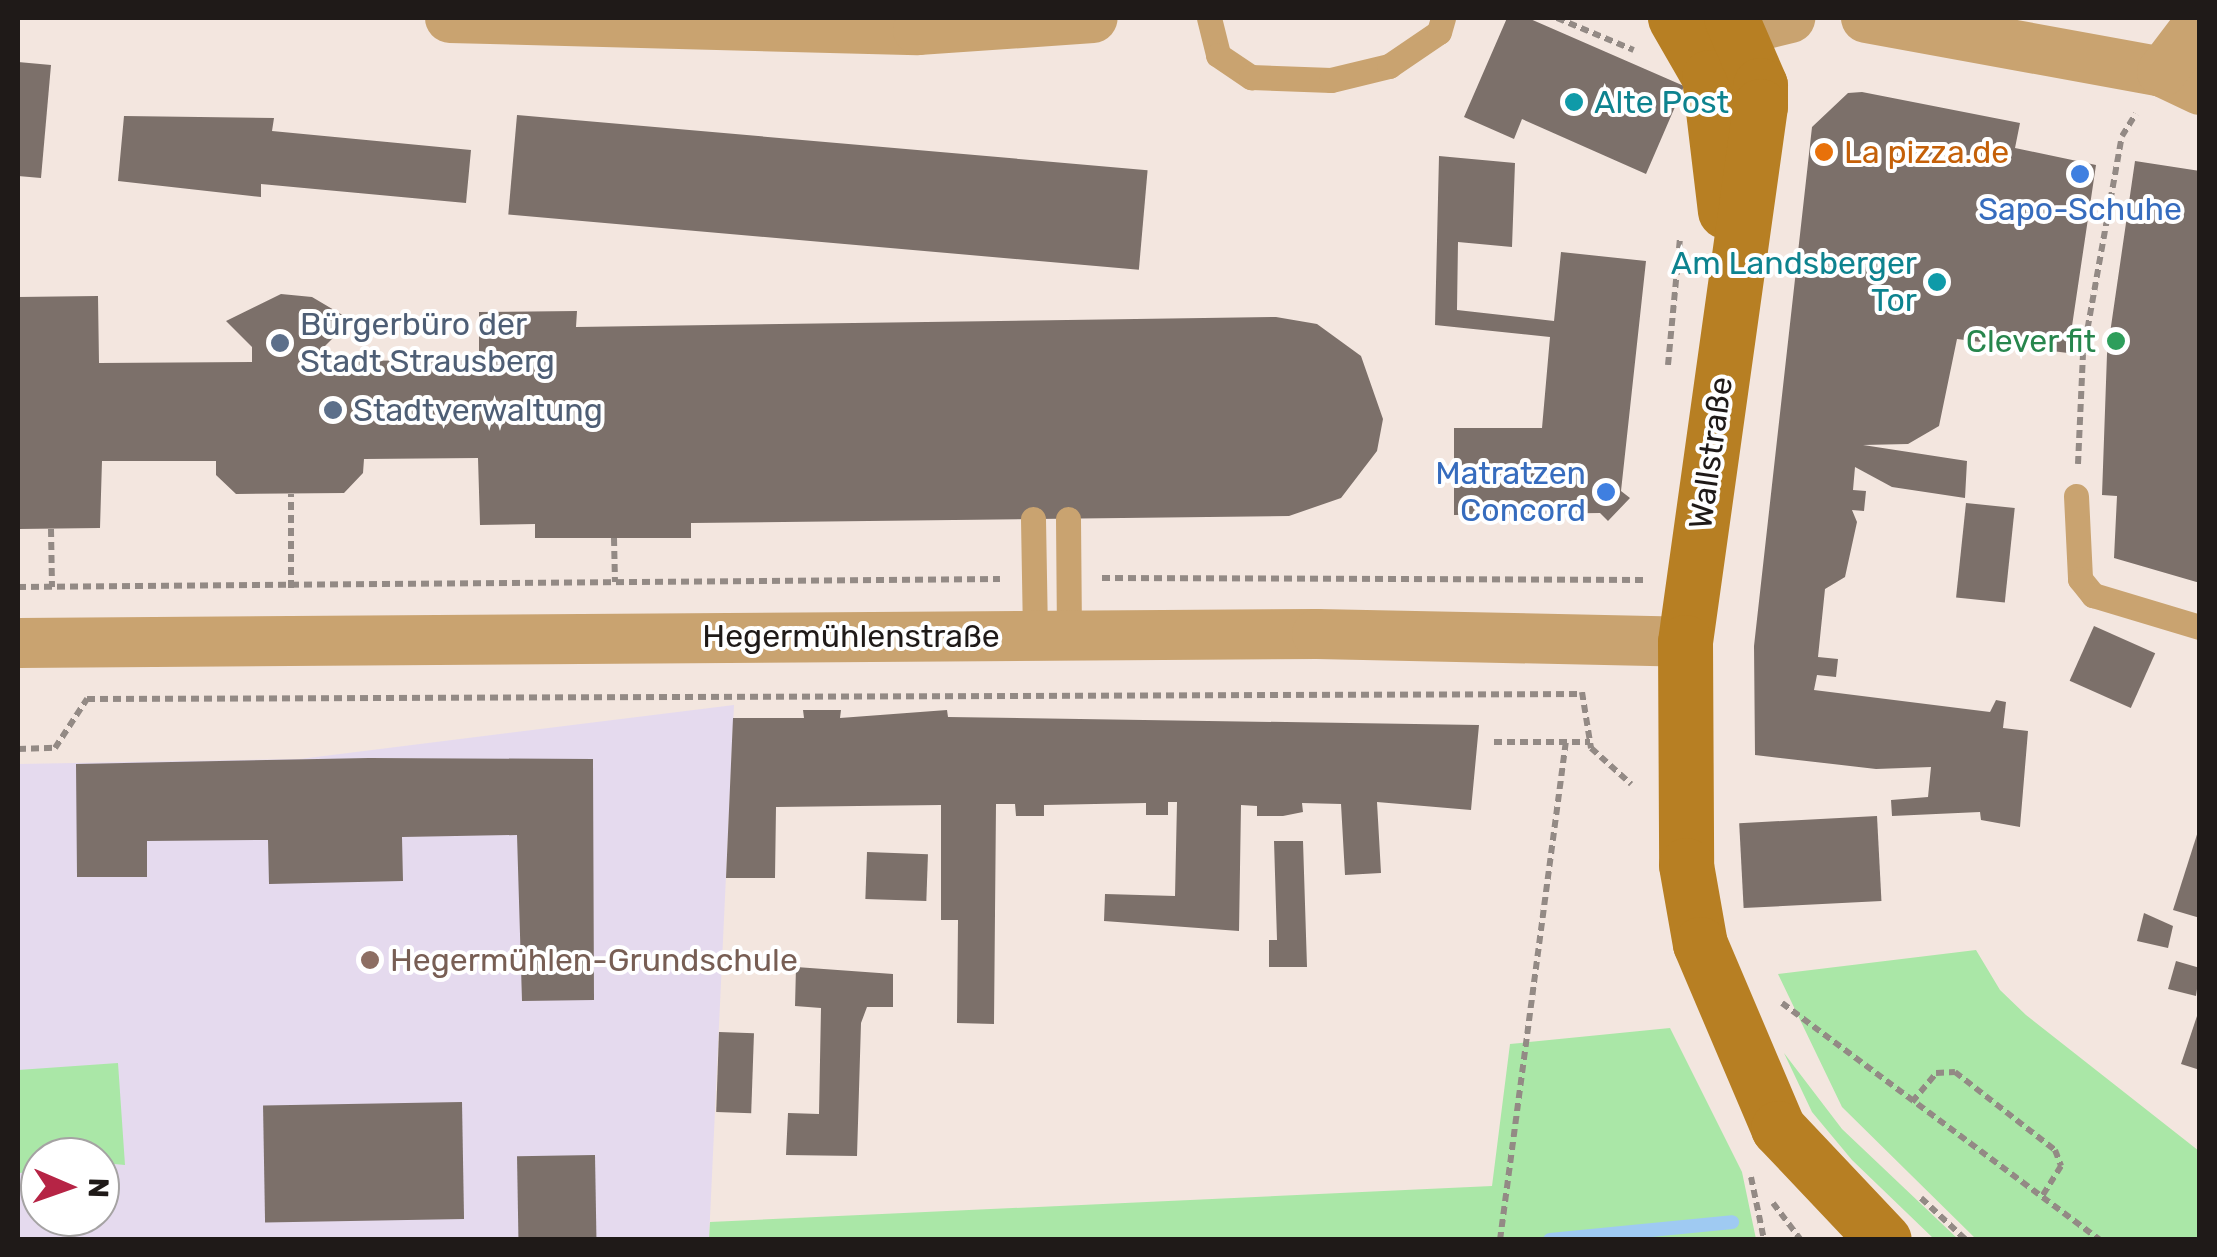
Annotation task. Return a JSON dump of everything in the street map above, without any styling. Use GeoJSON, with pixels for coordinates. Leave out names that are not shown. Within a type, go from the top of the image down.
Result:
{"type":"FeatureCollection","features":[{"type":"Feature","properties":{"kind":"street"},"geometry":{"type":"LineString","coordinates":[[450,18],[918,30],[1093,18]]}},
{"type":"Feature","properties":{"kind":"street","name":"Wallstraße"},"geometry":{"type":"LineString","coordinates":[[1675,18],[1709,77],[1734,263]]}},
{"type":"Feature","properties":{"kind":"street"},"geometry":{"type":"LineString","coordinates":[[1866,18],[2180,81],[2200,22]]}},
{"type":"Feature","properties":{"kind":"street","name":"Wallstraße"},"geometry":{"type":"LineString","coordinates":[[1740,21],[1760,106],[1755,173],[1734,263],[1685,642],[1682,796],[1700,944],[1778,1128],[1884,1240]]}},
{"type":"Feature","properties":{"kind":"street","name":"Hegermühlenstraße"},"geometry":{"type":"LineString","coordinates":[[18,643],[1052,635],[1585,635],[1685,642]]}},
{"type":"Feature","properties":{"kind":"lane"},"geometry":{"type":"LineString","coordinates":[[1209,18],[1218,55],[1252,77],[1330,80],[1389,66],[1439,32],[1443,18]]}},
{"type":"Feature","properties":{"kind":"lane"},"geometry":{"type":"LineString","coordinates":[[2076,496],[2080,579],[2093,595],[2200,627]]}},
{"type":"Feature","properties":{"kind":"lane"},"geometry":{"type":"LineString","coordinates":[[1032,519],[1034,578],[1052,635]]}},
{"type":"Feature","properties":{"kind":"lane"},"geometry":{"type":"LineString","coordinates":[[1052,635],[1068,578],[1068,519]]}},
{"type":"Feature","properties":{"kind":"path"},"geometry":{"type":"LineString","coordinates":[[2076,496],[2083,354],[2122,136],[2180,81]]}},
{"type":"Feature","properties":{"kind":"path"},"geometry":{"type":"LineString","coordinates":[[1667,370],[1682,217]]}},
{"type":"Feature","properties":{"kind":"path"},"geometry":{"type":"LineString","coordinates":[[290,639],[292,494]]}},
{"type":"Feature","properties":{"kind":"path"},"geometry":{"type":"LineString","coordinates":[[51,529],[52,587]]}},
{"type":"Feature","properties":{"kind":"path"},"geometry":{"type":"LineString","coordinates":[[614,538],[614,582]]}},
{"type":"Feature","properties":{"kind":"path"},"geometry":{"type":"LineString","coordinates":[[1068,578],[1646,580],[1648,562]]}},
{"type":"Feature","properties":{"kind":"path"},"geometry":{"type":"LineString","coordinates":[[18,587],[1034,578]]}},
{"type":"Feature","properties":{"kind":"path"},"geometry":{"type":"LineString","coordinates":[[18,749],[55,748],[87,699],[1582,694]]}},
{"type":"Feature","properties":{"kind":"path"},"geometry":{"type":"LineString","coordinates":[[1500,1240],[1566,741]]}},
{"type":"Feature","properties":{"kind":"path"},"geometry":{"type":"LineString","coordinates":[[1494,742],[1590,742]]}},
{"type":"Feature","properties":{"kind":"path"},"geometry":{"type":"LineString","coordinates":[[1766,1005],[1781,1003],[2100,1240]]}},
{"type":"Feature","properties":{"kind":"path"},"geometry":{"type":"LineString","coordinates":[[1912,1102],[1936,1072],[1955,1072],[2055,1150],[2061,1166],[2042,1198]]}},
{"type":"Feature","properties":{"kind":"path"},"geometry":{"type":"LineString","coordinates":[[1750,1171],[1764,1240]]}},
{"type":"Feature","properties":{"kind":"path"},"geometry":{"type":"LineString","coordinates":[[1916,1194],[1966,1240]]}},
{"type":"Feature","properties":{"kind":"shaded area","name":"Hegermühlen-Grundschule"},"geometry":{"type":"Polygon","coordinates":[[[734,705],[709,1239],[18,1239],[18,764],[300,759],[734,705]]]}},
{"type":"Feature","properties":{"kind":"green space"},"geometry":{"type":"Polygon","coordinates":[[[1976,950],[2000,990],[2026,1015],[2199,1151],[2199,1239],[1976,1239],[1842,1107],[1778,974],[1976,950]]]}},
{"type":"Feature","properties":{"kind":"green space"},"geometry":{"type":"Polygon","coordinates":[[[1670,1028],[1742,1172],[1756,1239],[709,1239],[710,1222],[1492,1186],[1510,1044],[1670,1028]]]}},
{"type":"Feature","properties":{"kind":"green space"},"geometry":{"type":"Polygon","coordinates":[[[1784,1053],[1842,1129],[1958,1239],[1934,1239],[1852,1160],[1812,1112],[1784,1053]]]}},
{"type":"Feature","properties":{"kind":"green space"},"geometry":{"type":"Polygon","coordinates":[[[118,1063],[125,1165],[120,1165],[120,1137],[20,1137],[18,1173],[18,1070],[118,1063]]]}},
{"type":"Feature","properties":{"kind":"building","name":"Alte Post"},"geometry":{"type":"Polygon","coordinates":[[[1507,18],[1528,18],[1684,86],[1646,174],[1522,119],[1514,139],[1464,117],[1507,18]]]}},
{"type":"Feature","properties":{"kind":"building"},"geometry":{"type":"Polygon","coordinates":[[[18,62],[51,65],[41,178],[18,176],[18,62]]]}},
{"type":"Feature","properties":{"kind":"building"},"geometry":{"type":"Polygon","coordinates":[[[1862,92],[2020,123],[2015,148],[2096,165],[2068,353],[1957,339],[1939,426],[1908,444],[1863,445],[1967,461],[1965,498],[1892,487],[1855,467],[1853,490],[1866,491],[1864,511],[1852,510],[1857,522],[1845,577],[1825,589],[1818,657],[1838,659],[1836,677],[1817,675],[1814,690],[1990,712],[1996,700],[2006,702],[2003,728],[2028,731],[2020,827],[1981,820],[1980,812],[1892,816],[1891,800],[1928,797],[1931,767],[1876,769],[1755,755],[1754,646],[1812,127],[1848,93],[1862,92]]]}},
{"type":"Feature","properties":{"kind":"building"},"geometry":{"type":"Polygon","coordinates":[[[517,115],[1148,170],[1139,270],[508,215],[517,115]]]}},
{"type":"Feature","properties":{"kind":"building"},"geometry":{"type":"Polygon","coordinates":[[[124,116],[274,118],[272,131],[471,150],[466,203],[261,184],[261,197],[118,181],[124,116]]]}},
{"type":"Feature","properties":{"kind":"building"},"geometry":{"type":"Polygon","coordinates":[[[1439,156],[1515,163],[1512,247],[1458,242],[1457,310],[1554,321],[1561,252],[1646,261],[1621,491],[1630,498],[1608,521],[1600,513],[1454,515],[1454,428],[1542,428],[1550,337],[1435,325],[1439,156]]]}},
{"type":"Feature","properties":{"kind":"building"},"geometry":{"type":"Polygon","coordinates":[[[2135,161],[2200,171],[2200,583],[2114,558],[2117,496],[2102,495],[2107,354],[2135,161]]]}},
{"type":"Feature","properties":{"kind":"building"},"geometry":{"type":"Polygon","coordinates":[[[281,294],[312,297],[351,320],[325,346],[325,361],[479,360],[479,312],[577,311],[576,327],[1276,317],[1317,324],[1361,356],[1383,419],[1377,451],[1341,498],[1289,516],[691,523],[691,538],[535,538],[535,524],[480,525],[478,458],[364,459],[363,473],[344,493],[236,494],[216,475],[216,461],[102,461],[100,528],[18,529],[18,297],[98,296],[99,363],[252,362],[252,347],[226,321],[281,294]]]}},
{"type":"Feature","properties":{"kind":"building"},"geometry":{"type":"Polygon","coordinates":[[[1966,503],[2015,508],[2005,603],[1956,597],[1966,503]]]}},
{"type":"Feature","properties":{"kind":"building"},"geometry":{"type":"Polygon","coordinates":[[[2094,626],[2155,653],[2131,708],[2070,681],[2094,626]]]}},
{"type":"Feature","properties":{"kind":"building"},"geometry":{"type":"Polygon","coordinates":[[[803,710],[841,710],[840,718],[947,710],[948,717],[1479,725],[1471,810],[1377,802],[1381,873],[1345,875],[1341,804],[1302,803],[1303,812],[1283,816],[1257,816],[1257,806],[1241,805],[1239,931],[1104,921],[1105,894],[1175,896],[1177,802],[1168,802],[1168,815],[1146,815],[1146,803],[1044,805],[1044,816],[1016,816],[1015,804],[996,804],[994,1024],[957,1023],[958,920],[941,920],[941,805],[776,807],[775,878],[726,878],[733,718],[804,718],[803,710]]]}},
{"type":"Feature","properties":{"kind":"building"},"geometry":{"type":"Polygon","coordinates":[[[369,758],[593,759],[594,1000],[522,1001],[517,835],[402,837],[403,881],[269,884],[268,840],[147,841],[147,877],[77,877],[76,764],[369,758]]]}},
{"type":"Feature","properties":{"kind":"building"},"geometry":{"type":"Polygon","coordinates":[[[1877,816],[1881,901],[1744,908],[1739,823],[1877,816]]]}},
{"type":"Feature","properties":{"kind":"building"},"geometry":{"type":"Polygon","coordinates":[[[2200,825],[2200,918],[2173,910],[2200,825]]]}},
{"type":"Feature","properties":{"kind":"building"},"geometry":{"type":"Polygon","coordinates":[[[1274,841],[1303,841],[1307,967],[1269,967],[1269,940],[1277,940],[1274,841]]]}},
{"type":"Feature","properties":{"kind":"building"},"geometry":{"type":"Polygon","coordinates":[[[867,852],[928,854],[926,901],[865,899],[867,852]]]}},
{"type":"Feature","properties":{"kind":"building"},"geometry":{"type":"Polygon","coordinates":[[[2144,913],[2173,926],[2168,948],[2137,941],[2144,913]]]}},
{"type":"Feature","properties":{"kind":"building"},"geometry":{"type":"Polygon","coordinates":[[[2176,961],[2200,968],[2196,996],[2168,989],[2176,961]]]}},
{"type":"Feature","properties":{"kind":"building"},"geometry":{"type":"Polygon","coordinates":[[[796,967],[893,974],[893,1007],[867,1007],[861,1023],[857,1156],[786,1155],[788,1113],[819,1114],[821,1008],[795,1006],[796,967]]]}},
{"type":"Feature","properties":{"kind":"building"},"geometry":{"type":"Polygon","coordinates":[[[2200,1010],[2200,1070],[2181,1064],[2200,1010]]]}},
{"type":"Feature","properties":{"kind":"building"},"geometry":{"type":"Polygon","coordinates":[[[719,1032],[754,1033],[751,1113],[716,1112],[719,1032]]]}},
{"type":"Feature","properties":{"kind":"building"},"geometry":{"type":"Polygon","coordinates":[[[462,1102],[464,1219],[265,1222],[263,1105],[462,1102]]]}},
{"type":"Feature","properties":{"kind":"building"},"geometry":{"type":"Polygon","coordinates":[[[595,1155],[596,1240],[518,1240],[517,1156],[595,1155]]]}},
{"type":"Feature","properties":{"kind":"waterway"},"geometry":{"type":"LineString","coordinates":[[1550,1240],[1732,1222]]}},
{"type":"Feature","properties":{"kind":"place","name":"Alte Post"},"geometry":{"type":"Point","coordinates":[1574,102]}},
{"type":"Feature","properties":{"kind":"place","name":"La pizza.de"},"geometry":{"type":"Point","coordinates":[1824,152]}},
{"type":"Feature","properties":{"kind":"place","name":"Sapo-Schuhe"},"geometry":{"type":"Point","coordinates":[2080,174]}},
{"type":"Feature","properties":{"kind":"place","name":"Am Landsberger Tor"},"geometry":{"type":"Point","coordinates":[1937,282]}},
{"type":"Feature","properties":{"kind":"place","name":"Clever fit"},"geometry":{"type":"Point","coordinates":[2116,341]}},
{"type":"Feature","properties":{"kind":"place","name":"Bürgerbüro der Stadt Strausberg"},"geometry":{"type":"Point","coordinates":[280,343]}},
{"type":"Feature","properties":{"kind":"place","name":"Stadtverwaltung"},"geometry":{"type":"Point","coordinates":[333,410]}},
{"type":"Feature","properties":{"kind":"place","name":"Matratzen Concord"},"geometry":{"type":"Point","coordinates":[1606,492]}},
{"type":"Feature","properties":{"kind":"place","name":"Hegermühlen-Grundschule"},"geometry":{"type":"Point","coordinates":[370,960]}}]}
